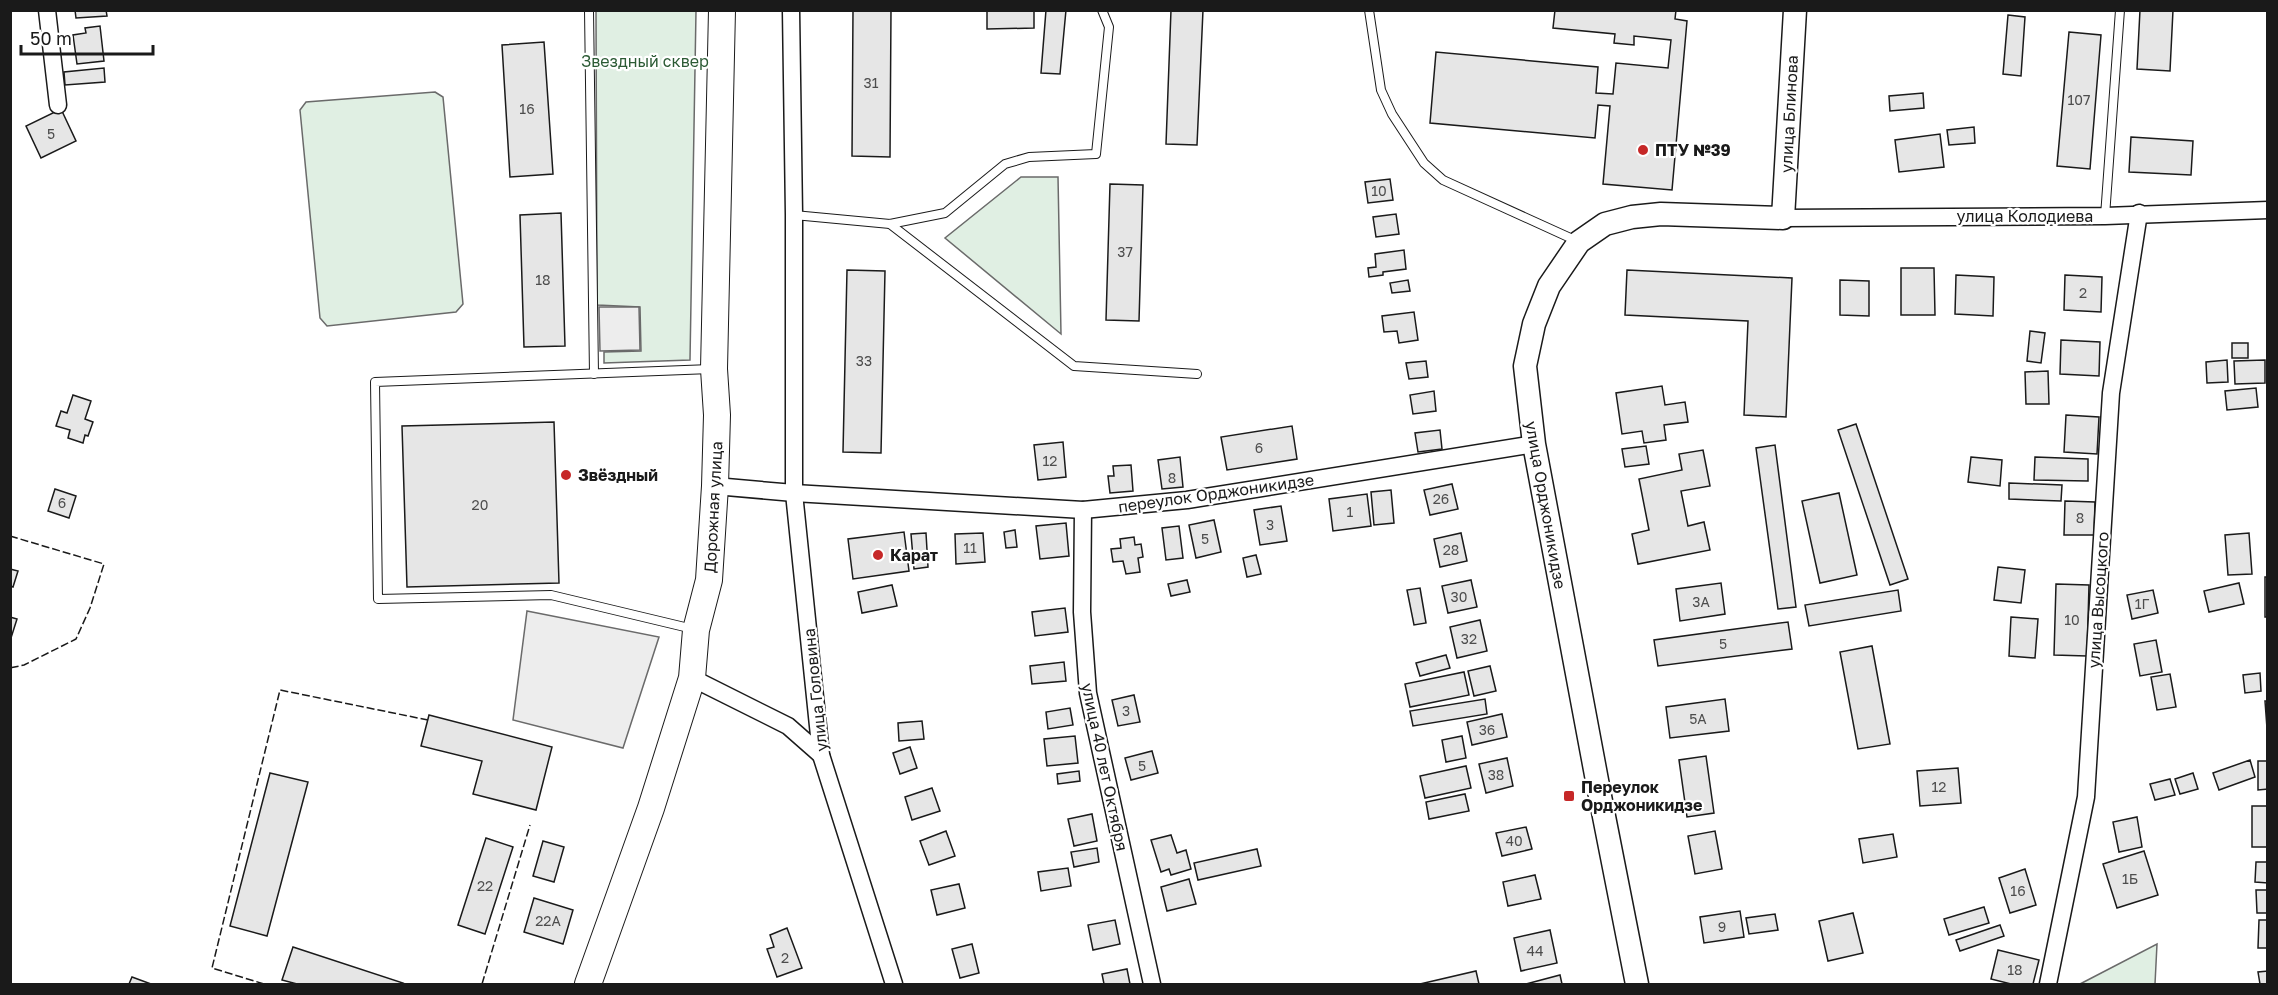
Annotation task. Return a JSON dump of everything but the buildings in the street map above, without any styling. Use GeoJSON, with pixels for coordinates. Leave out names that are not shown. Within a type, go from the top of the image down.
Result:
{"type":"FeatureCollection","features":[{"type":"Feature","properties":{"kind":"main road","name":"Дорожная улица"},"geometry":{"type":"LineString","coordinates":[[588,984],[651,808],[692,678],[696,630],[709,580],[717,415],[714,369],[722,10]]}},
{"type":"Feature","properties":{"kind":"main road","name":"улица Блинова"},"geometry":{"type":"LineString","coordinates":[[1783,218],[1795,10]]}},
{"type":"Feature","properties":{"kind":"main road","name":"улица Орджоникидзе"},"geometry":{"type":"LineString","coordinates":[[1637,984],[1534,444],[1525,366],[1534,324],[1549,286],[1579,242],[1605,224],[1632,217],[1661,214],[1783,218]]}},
{"type":"Feature","properties":{"kind":"street"},"geometry":{"type":"LineString","coordinates":[[47,10],[58,105]]}},
{"type":"Feature","properties":{"kind":"street","name":"улица Головина"},"geometry":{"type":"LineString","coordinates":[[791,10],[794,493],[821,754],[894,984]]}},
{"type":"Feature","properties":{"kind":"street","name":"улица Колодиева"},"geometry":{"type":"LineString","coordinates":[[1783,218],[2105,216],[2268,210]]}},
{"type":"Feature","properties":{"kind":"street","name":"улица Высоцкого"},"geometry":{"type":"LineString","coordinates":[[2048,984],[2086,797],[2111,393],[2139,213]]}},
{"type":"Feature","properties":{"kind":"street","name":"переулок Орджоникидзе"},"geometry":{"type":"LineString","coordinates":[[715,486],[794,493],[1083,510],[1187,501],[1534,444]]}},
{"type":"Feature","properties":{"kind":"street","name":"улица 40 лет Октября"},"geometry":{"type":"LineString","coordinates":[[1083,510],[1082,612],[1088,693],[1152,984]]}},
{"type":"Feature","properties":{"kind":"street"},"geometry":{"type":"LineString","coordinates":[[692,678],[788,726],[821,754]]}},
{"type":"Feature","properties":{"kind":"lane"},"geometry":{"type":"LineString","coordinates":[[589,10],[594,374]]}},
{"type":"Feature","properties":{"kind":"lane"},"geometry":{"type":"LineString","coordinates":[[794,215],[890,224],[945,213],[1005,164],[1029,157],[1096,154],[1109,27],[1102,10]]}},
{"type":"Feature","properties":{"kind":"lane"},"geometry":{"type":"LineString","coordinates":[[1369,10],[1381,90],[1392,114],[1424,164],[1443,180],[1579,242]]}},
{"type":"Feature","properties":{"kind":"lane"},"geometry":{"type":"LineString","coordinates":[[2105,216],[2120,10]]}},
{"type":"Feature","properties":{"kind":"lane"},"geometry":{"type":"LineString","coordinates":[[890,224],[1074,366],[1197,374]]}},
{"type":"Feature","properties":{"kind":"lane"},"geometry":{"type":"LineString","coordinates":[[696,630],[551,595],[378,599],[375,382],[714,369]]}},
{"type":"Feature","properties":{"kind":"green space","name":"Звездный сквер"},"geometry":{"type":"Polygon","coordinates":[[[596,11],[696,11],[690,360],[604,363],[604,352],[641,351],[640,307],[597,305],[596,11]]]}},
{"type":"Feature","properties":{"kind":"green space"},"geometry":{"type":"Polygon","coordinates":[[[435,92],[443,97],[463,304],[456,312],[327,326],[320,318],[300,110],[306,102],[435,92]]]}},
{"type":"Feature","properties":{"kind":"green space"},"geometry":{"type":"Polygon","coordinates":[[[1021,177],[1058,177],[1061,334],[945,238],[1021,177]]]}},
{"type":"Feature","properties":{"kind":"green space"},"geometry":{"type":"Polygon","coordinates":[[[2157,944],[2155,984],[2080,984],[2157,944]]]}},
{"type":"Feature","properties":{"kind":"shaded area"},"geometry":{"type":"Polygon","coordinates":[[[599,307],[639,307],[640,350],[600,351],[599,307]]]}},
{"type":"Feature","properties":{"kind":"shaded area"},"geometry":{"type":"Polygon","coordinates":[[[527,611],[659,637],[623,748],[513,720],[527,611]]]}},
{"type":"Feature","properties":{"kind":"fence"},"geometry":{"type":"LineString","coordinates":[[10,536],[104,564],[90,608],[76,639],[24,665],[10,668]]}},
{"type":"Feature","properties":{"kind":"fence"},"geometry":{"type":"LineString","coordinates":[[264,984],[212,968],[280,690],[428,720]]}},
{"type":"Feature","properties":{"kind":"fence"},"geometry":{"type":"LineString","coordinates":[[482,984],[530,825]]}},
{"type":"Feature","properties":{"kind":"place","name":"ПТУ №39"},"geometry":{"type":"Point","coordinates":[1643,150]}},
{"type":"Feature","properties":{"kind":"place","name":"Звёздный"},"geometry":{"type":"Point","coordinates":[566,475]}},
{"type":"Feature","properties":{"kind":"place","name":"Карат"},"geometry":{"type":"Point","coordinates":[878,555]}},
{"type":"Feature","properties":{"kind":"place","name":"Переулок Орджоникидзе"},"geometry":{"type":"Point","coordinates":[1569,796]}}]}
